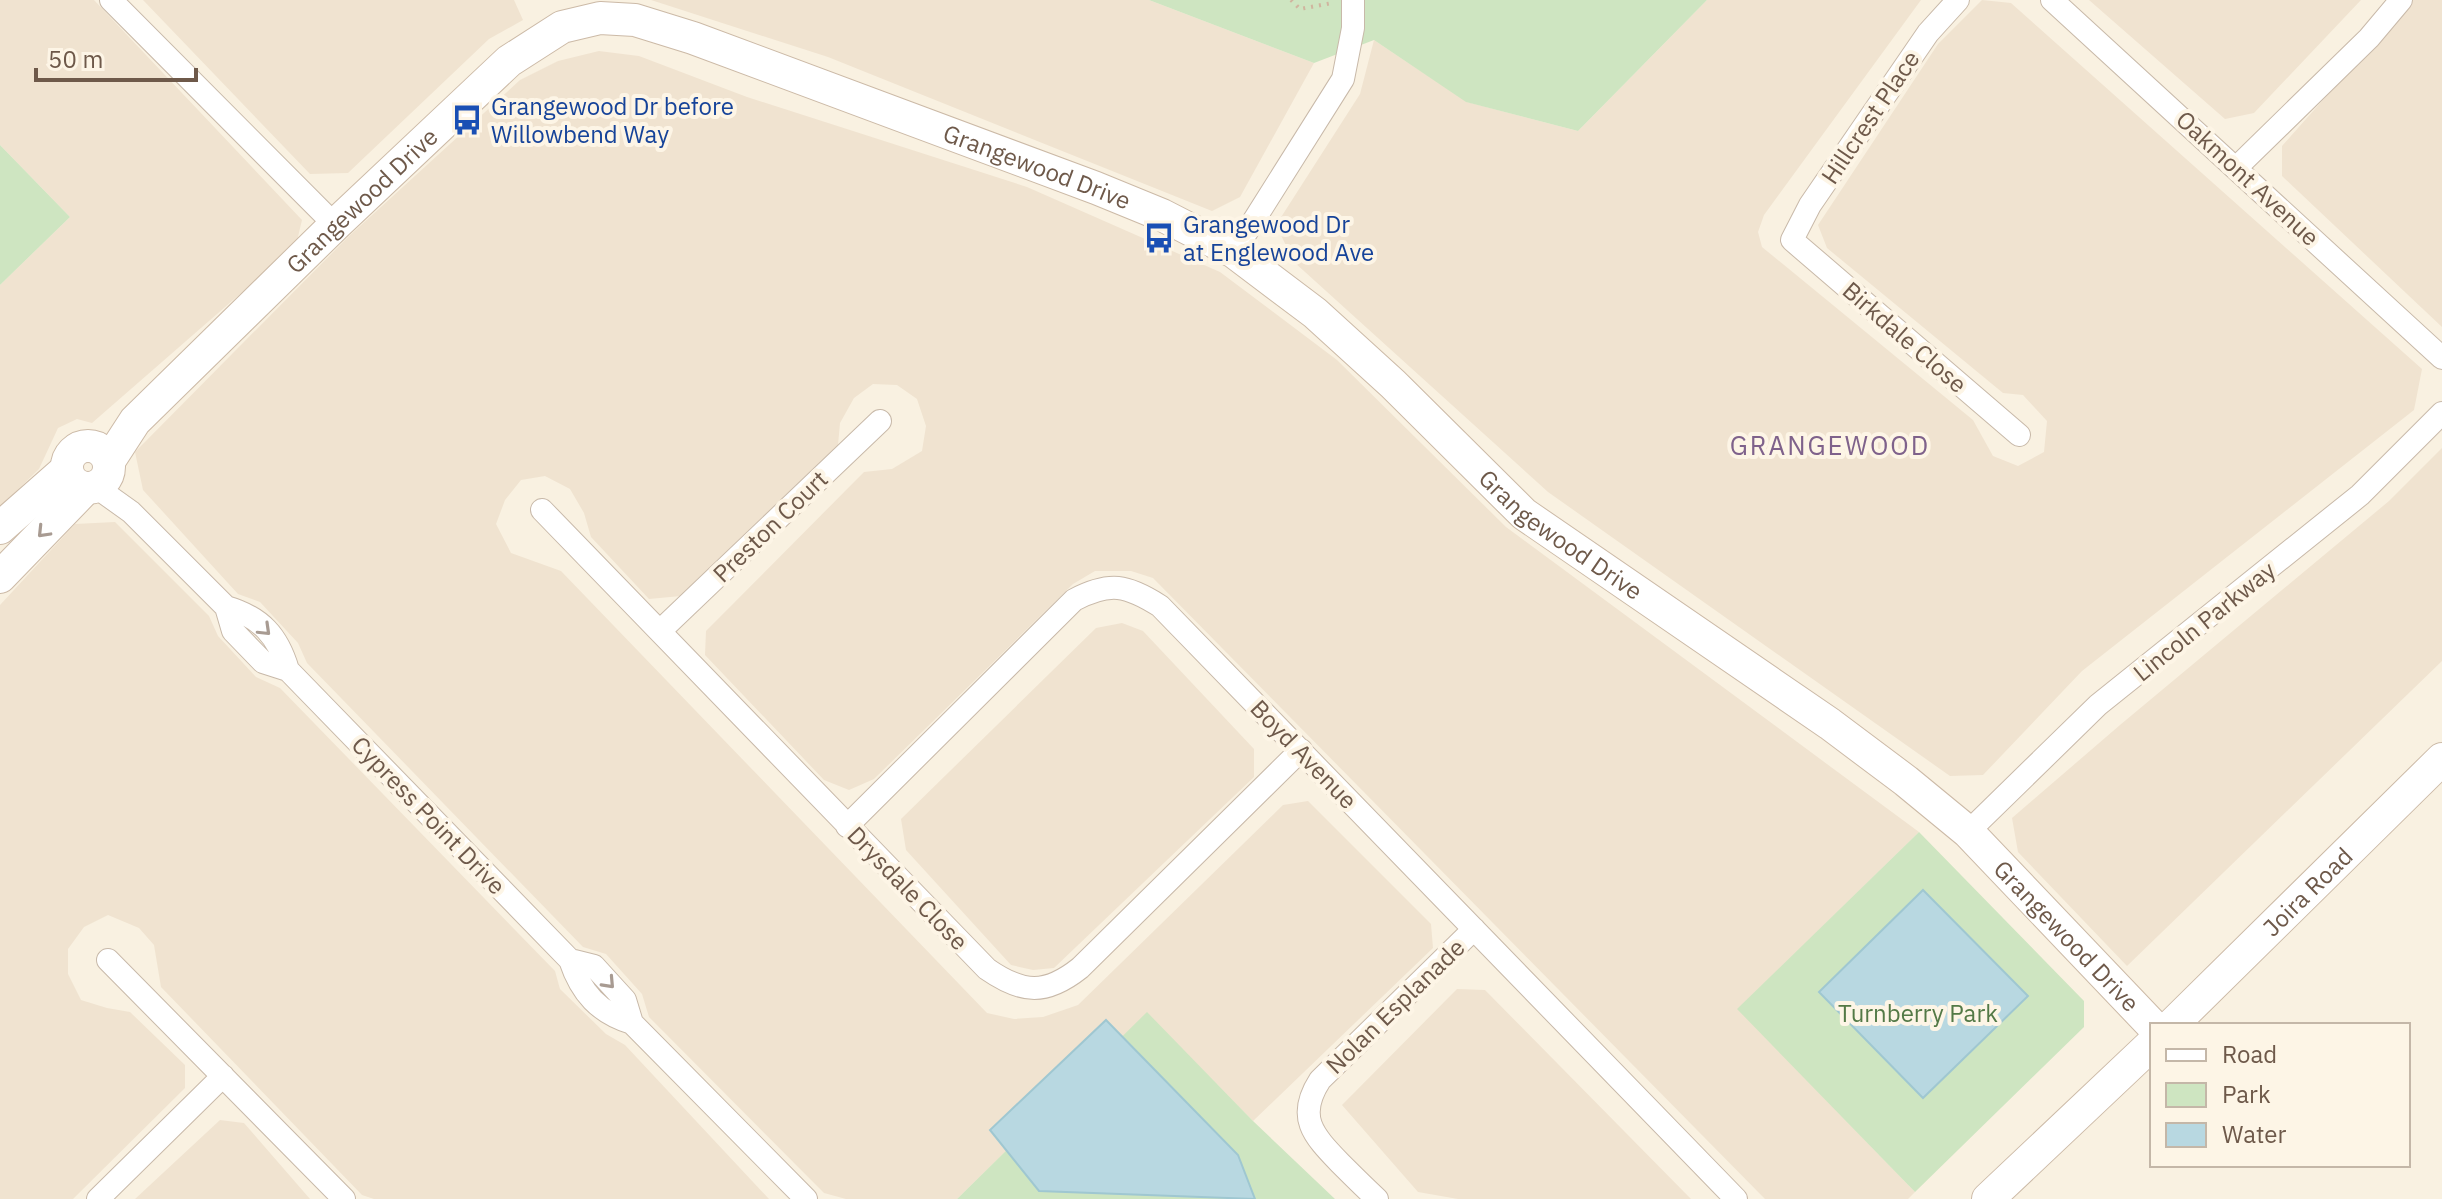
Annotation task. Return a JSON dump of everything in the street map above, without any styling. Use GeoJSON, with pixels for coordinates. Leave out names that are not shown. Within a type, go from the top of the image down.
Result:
{"type":"FeatureCollection","features":[{"type":"Feature","properties":{"kind":"street"},"geometry":{"type":"LineString","coordinates":[[111,0],[335,225]]}},
{"type":"Feature","properties":{"kind":"street","name":"Hillcrest Place"},"geometry":{"type":"LineString","coordinates":[[1792,240],[1810,205],[1928,33],[1958,0]]}},
{"type":"Feature","properties":{"kind":"street","name":"Oakmont Avenue"},"geometry":{"type":"LineString","coordinates":[[2052,0],[2442,358]]}},
{"type":"Feature","properties":{"kind":"street"},"geometry":{"type":"LineString","coordinates":[[2237,167],[2369,38],[2401,0]]}},
{"type":"Feature","properties":{"kind":"street"},"geometry":{"type":"LineString","coordinates":[[1234,252],[1343,79],[1353,28],[1345,1]]}},
{"type":"Feature","properties":{"kind":"street","name":"Grangewood Drive"},"geometry":{"type":"LineString","coordinates":[[93,471],[135,421],[335,225],[509,61],[562,27],[600,18],[635,20],[723,49],[1096,188],[1162,215],[1234,252],[1326,323],[1414,404],[1524,514],[1830,724],[1968,832],[2150,1023]]}},
{"type":"Feature","properties":{"kind":"street","name":"Birkdale Close"},"geometry":{"type":"LineString","coordinates":[[1792,240],[2019,435]]}},
{"type":"Feature","properties":{"kind":"street","name":"Lincoln Parkway"},"geometry":{"type":"LineString","coordinates":[[1968,832],[2098,705],[2360,495],[2442,413]]}},
{"type":"Feature","properties":{"kind":"street","name":"Preston Court"},"geometry":{"type":"LineString","coordinates":[[660,631],[880,421]]}},
{"type":"Feature","properties":{"kind":"street"},"geometry":{"type":"LineString","coordinates":[[0,528],[93,471]]}},
{"type":"Feature","properties":{"kind":"street"},"geometry":{"type":"LineString","coordinates":[[0,577],[93,471]]}},
{"type":"Feature","properties":{"kind":"street","name":"Cypress Point Drive"},"geometry":{"type":"LineString","coordinates":[[93,471],[226,607],[233,631],[263,662],[288,670],[570,960],[578,983],[609,1016],[632,1023],[806,1199]]}},
{"type":"Feature","properties":{"kind":"street","name":"Drysdale Close"},"geometry":{"type":"LineString","coordinates":[[542,510],[987,969],[1020,987],[1051,987],[1080,968],[1301,750]]}},
{"type":"Feature","properties":{"kind":"street","name":"Boyd Avenue"},"geometry":{"type":"LineString","coordinates":[[847,826],[1074,600],[1094,589],[1117,586],[1139,592],[1160,606],[1736,1199]]}},
{"type":"Feature","properties":{"kind":"street","name":"Joira Road"},"geometry":{"type":"LineString","coordinates":[[2174,1023],[2442,759]]}},
{"type":"Feature","properties":{"kind":"street","name":"Nolan Esplanade"},"geometry":{"type":"LineString","coordinates":[[1377,1199],[1318,1141],[1308,1110],[1312,1093],[1320,1080],[1474,929]]}},
{"type":"Feature","properties":{"kind":"street"},"geometry":{"type":"LineString","coordinates":[[108,960],[344,1199]]}},
{"type":"Feature","properties":{"kind":"street"},"geometry":{"type":"LineString","coordinates":[[1988,1199],[2150,1046]]}},
{"type":"Feature","properties":{"kind":"street"},"geometry":{"type":"LineString","coordinates":[[98,1199],[223,1076]]}},
{"type":"Feature","properties":{"kind":"path"},"geometry":{"type":"LineString","coordinates":[[1291,0],[1300,9],[1345,1]]}},
{"type":"Feature","properties":{"kind":"shaded area"},"geometry":{"type":"Polygon","coordinates":[[[0,0],[94,0],[302,220],[296,245],[92,423],[77,419],[58,428],[39,469],[0,507],[0,285],[70,217],[0,145],[0,0]]]}},
{"type":"Feature","properties":{"kind":"shaded area"},"geometry":{"type":"Polygon","coordinates":[[[143,0],[514,0],[523,20],[489,39],[348,173],[310,174],[143,0]]]}},
{"type":"Feature","properties":{"kind":"shaded area"},"geometry":{"type":"Polygon","coordinates":[[[651,0],[1149,0],[1314,63],[1240,197],[1212,211],[828,57],[651,0]]]}},
{"type":"Feature","properties":{"kind":"shaded area"},"geometry":{"type":"Polygon","coordinates":[[[1707,0],[1921,0],[1764,215],[1758,232],[1762,247],[1973,420],[1993,456],[2018,466],[2044,452],[2047,421],[2023,395],[2003,393],[1827,248],[1818,225],[1938,44],[1982,0],[2011,3],[2422,369],[2414,410],[2082,671],[1983,775],[1950,776],[1548,492],[1294,262],[1276,225],[1360,94],[1374,40],[1467,102],[1578,131],[1707,0]]]}},
{"type":"Feature","properties":{"kind":"shaded area"},"geometry":{"type":"Polygon","coordinates":[[[2089,0],[2361,0],[2254,113],[2225,119],[2089,0]]]}},
{"type":"Feature","properties":{"kind":"shaded area"},"geometry":{"type":"Polygon","coordinates":[[[2412,0],[2442,0],[2442,327],[2282,176],[2282,146],[2412,0]]]}},
{"type":"Feature","properties":{"kind":"shaded area"},"geometry":{"type":"Polygon","coordinates":[[[599,51],[639,56],[747,97],[1027,187],[1220,272],[1337,360],[1506,527],[1919,832],[1738,1009],[1915,1192],[1908,1199],[1765,1199],[1153,578],[1131,571],[1095,571],[1073,584],[874,779],[849,790],[824,780],[705,655],[706,631],[864,472],[892,469],[922,451],[926,426],[917,399],[897,385],[873,384],[854,398],[840,423],[838,445],[681,596],[649,599],[591,537],[584,513],[570,489],[545,476],[521,480],[505,500],[496,524],[511,553],[561,571],[987,1013],[1014,1019],[1043,1017],[1078,1005],[1283,805],[1308,801],[1431,924],[1433,948],[1253,1121],[1147,1013],[957,1199],[846,1199],[824,1193],[649,1017],[642,994],[606,954],[583,947],[307,663],[298,643],[260,602],[238,594],[143,490],[135,452],[348,237],[520,80],[558,61],[599,51]]]}},
{"type":"Feature","properties":{"kind":"shaded area"},"geometry":{"type":"Polygon","coordinates":[[[2442,448],[2442,661],[2127,966],[2018,852],[2012,818],[2389,501],[2442,448]]]}},
{"type":"Feature","properties":{"kind":"shaded area"},"geometry":{"type":"Polygon","coordinates":[[[115,522],[209,616],[218,636],[256,677],[280,688],[555,971],[560,989],[606,1034],[625,1045],[769,1199],[374,1199],[362,1195],[161,987],[154,945],[139,928],[108,915],[84,927],[68,949],[68,974],[81,1000],[130,1012],[185,1065],[185,1088],[73,1199],[0,1199],[0,605],[75,524],[115,522]]]}},
{"type":"Feature","properties":{"kind":"shaded area"},"geometry":{"type":"Polygon","coordinates":[[[1122,623],[1143,631],[1254,749],[1254,777],[1054,968],[1033,970],[1011,965],[906,850],[901,819],[1096,628],[1122,623]]]}},
{"type":"Feature","properties":{"kind":"shaded area"},"geometry":{"type":"Polygon","coordinates":[[[1457,989],[1485,990],[1691,1199],[1458,1199],[1418,1192],[1342,1105],[1457,989]]]}},
{"type":"Feature","properties":{"kind":"shaded area"},"geometry":{"type":"Polygon","coordinates":[[[220,1120],[244,1123],[310,1199],[135,1199],[220,1120]]]}},
{"type":"Feature","properties":{"kind":"green space"},"geometry":{"type":"Polygon","coordinates":[[[1149,0],[1707,0],[1578,131],[1466,102],[1374,40],[1314,63],[1149,0]]]}},
{"type":"Feature","properties":{"kind":"green space"},"geometry":{"type":"Polygon","coordinates":[[[0,145],[70,217],[0,285],[0,145]]]}},
{"type":"Feature","properties":{"kind":"green space","name":"Turnberry Park"},"geometry":{"type":"Polygon","coordinates":[[[1919,832],[2084,1001],[2084,1027],[1915,1192],[1737,1009],[1919,832]]]}},
{"type":"Feature","properties":{"kind":"green space"},"geometry":{"type":"Polygon","coordinates":[[[1147,1012],[1253,1121],[1335,1199],[957,1199],[1147,1012]]]}},
{"type":"Feature","properties":{"kind":"water"},"geometry":{"type":"Polygon","coordinates":[[[1923,890],[2028,996],[1923,1098],[1819,992],[1923,890]]]}},
{"type":"Feature","properties":{"kind":"water"},"geometry":{"type":"Polygon","coordinates":[[[1106,1020],[1238,1155],[1255,1199],[1039,1191],[990,1130],[1106,1020]]]}},
{"type":"Feature","properties":{"kind":"place","name":"Grangewood Dr before Willowbend Way"},"geometry":{"type":"Point","coordinates":[467,120]}},
{"type":"Feature","properties":{"kind":"place","name":"Grangewood Dr at Englewood Ave"},"geometry":{"type":"Point","coordinates":[1159,238]}},
{"type":"Feature","properties":{"kind":"district","name":"GRANGEWOOD"},"geometry":{"type":"Point","coordinates":[1830,445]}}]}
